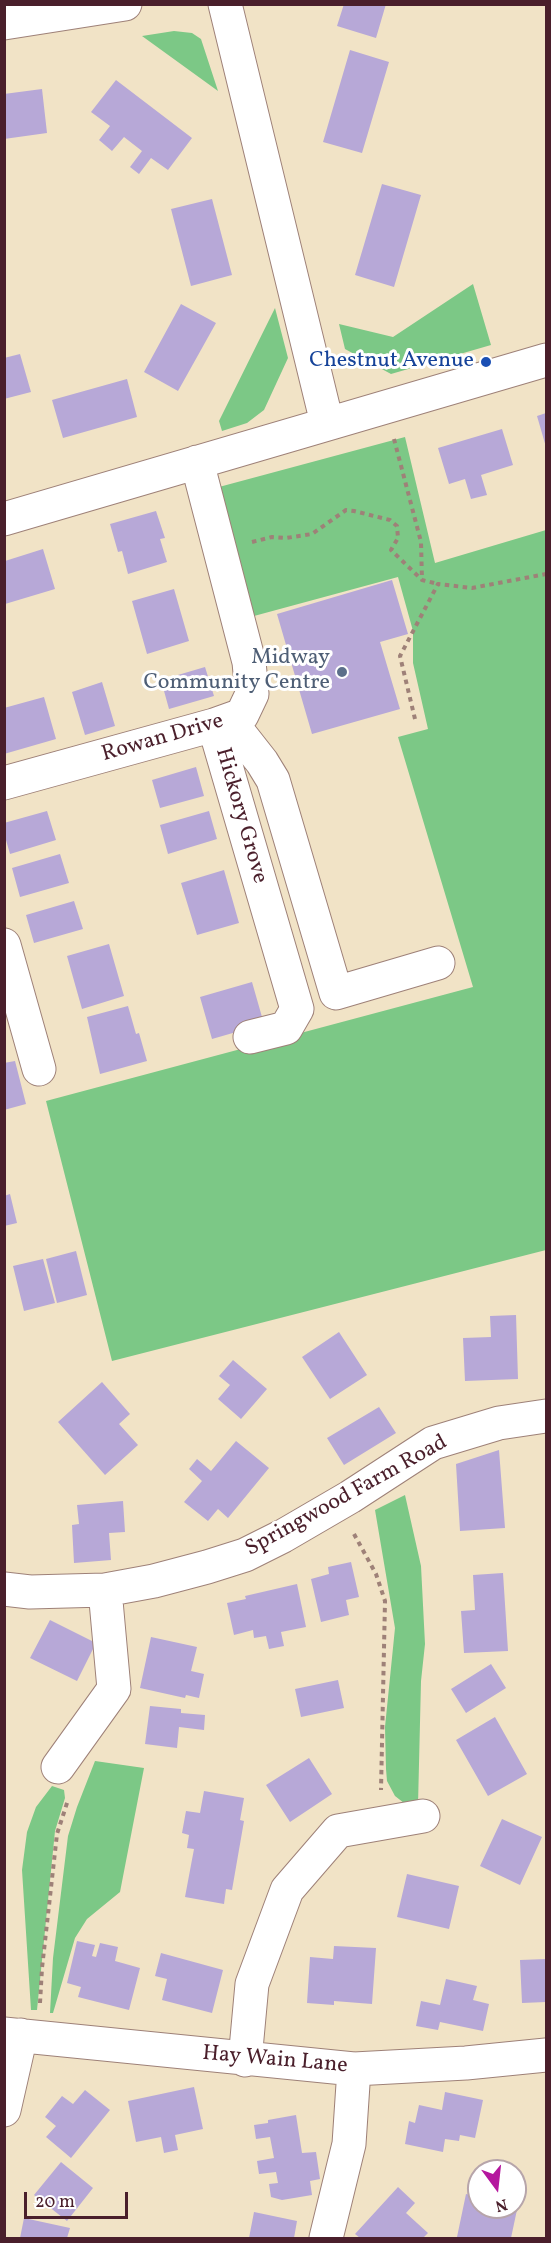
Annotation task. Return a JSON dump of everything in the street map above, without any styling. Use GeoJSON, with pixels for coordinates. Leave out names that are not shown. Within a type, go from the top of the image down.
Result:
{"type":"FeatureCollection","features":[{"type":"Feature","properties":{"kind":"street"},"geometry":{"type":"LineString","coordinates":[[4,23],[125,4]]}},
{"type":"Feature","properties":{"kind":"street"},"geometry":{"type":"LineString","coordinates":[[225,4],[327,423]]}},
{"type":"Feature","properties":{"kind":"street"},"geometry":{"type":"LineString","coordinates":[[4,519],[546,360]]}},
{"type":"Feature","properties":{"kind":"street","name":"Rowan Drive"},"geometry":{"type":"LineString","coordinates":[[4,783],[222,723],[242,714],[252,694],[249,662],[197,462]]}},
{"type":"Feature","properties":{"kind":"street"},"geometry":{"type":"LineString","coordinates":[[222,723],[261,762],[273,780],[336,993],[438,963]]}},
{"type":"Feature","properties":{"kind":"street","name":"Hickory Grove"},"geometry":{"type":"LineString","coordinates":[[222,723],[266,907],[297,1009],[286,1028],[250,1037]]}},
{"type":"Feature","properties":{"kind":"street"},"geometry":{"type":"LineString","coordinates":[[8,957],[39,1069]]}},
{"type":"Feature","properties":{"kind":"street","name":"Springwood Farm Road"},"geometry":{"type":"LineString","coordinates":[[4,1589],[30,1592],[105,1590],[154,1581],[245,1555],[338,1504],[433,1443],[499,1423],[546,1416]]}},
{"type":"Feature","properties":{"kind":"street"},"geometry":{"type":"LineString","coordinates":[[58,1767],[114,1689],[105,1590]]}},
{"type":"Feature","properties":{"kind":"street"},"geometry":{"type":"LineString","coordinates":[[245,2060],[252,1984],[287,1890],[338,1831],[423,1816]]}},
{"type":"Feature","properties":{"kind":"street"},"geometry":{"type":"LineString","coordinates":[[4,2110],[22,2035]]}},
{"type":"Feature","properties":{"kind":"street","name":"Hay Wain Lane"},"geometry":{"type":"LineString","coordinates":[[22,2035],[245,2060],[354,2069],[466,2063],[546,2055]]}},
{"type":"Feature","properties":{"kind":"street"},"geometry":{"type":"LineString","coordinates":[[326,2238],[349,2144],[354,2069]]}},
{"type":"Feature","properties":{"kind":"path"},"geometry":{"type":"LineString","coordinates":[[386,406],[421,542],[422,580]]}},
{"type":"Feature","properties":{"kind":"path"},"geometry":{"type":"LineString","coordinates":[[220,550],[272,537],[286,538],[312,534],[346,510],[390,520],[397,526],[398,538],[392,550],[422,580],[472,588],[546,574]]}},
{"type":"Feature","properties":{"kind":"path"},"geometry":{"type":"LineString","coordinates":[[416,719],[400,656],[438,584]]}},
{"type":"Feature","properties":{"kind":"path"},"geometry":{"type":"LineString","coordinates":[[338,1504],[376,1574],[385,1601],[380,1823]]}},
{"type":"Feature","properties":{"kind":"path"},"geometry":{"type":"LineString","coordinates":[[22,2035],[42,1968],[57,1834],[68,1800],[67,1788],[58,1767]]}},
{"type":"Feature","properties":{"kind":"green space"},"geometry":{"type":"Polygon","coordinates":[[[174,31],[192,33],[201,39],[218,91],[142,36],[174,31]]]}},
{"type":"Feature","properties":{"kind":"green space"},"geometry":{"type":"Polygon","coordinates":[[[473,284],[491,345],[391,374],[345,349],[339,324],[393,337],[473,284]]]}},
{"type":"Feature","properties":{"kind":"green space"},"geometry":{"type":"Polygon","coordinates":[[[275,308],[288,358],[264,410],[247,423],[222,431],[219,421],[275,308]]]}},
{"type":"Feature","properties":{"kind":"green space"},"geometry":{"type":"Polygon","coordinates":[[[405,437],[435,563],[546,530],[546,1250],[112,1361],[46,1101],[473,987],[398,737],[428,729],[413,663],[413,631],[398,577],[254,616],[219,487],[405,437]]]}},
{"type":"Feature","properties":{"kind":"green space"},"geometry":{"type":"Polygon","coordinates":[[[405,1495],[421,1566],[425,1644],[421,1681],[418,1805],[404,1803],[395,1796],[387,1781],[385,1727],[395,1628],[375,1510],[405,1495]]]}},
{"type":"Feature","properties":{"kind":"green space"},"geometry":{"type":"Polygon","coordinates":[[[95,1761],[144,1768],[120,1892],[87,1919],[75,1938],[53,2013],[50,2013],[53,1958],[68,1836],[95,1761]]]}},
{"type":"Feature","properties":{"kind":"green space"},"geometry":{"type":"Polygon","coordinates":[[[52,1786],[64,1790],[65,1798],[55,1831],[37,2010],[31,2010],[22,1870],[27,1832],[36,1807],[52,1786]]]}},
{"type":"Feature","properties":{"kind":"building"},"geometry":{"type":"Polygon","coordinates":[[[344,4],[386,4],[376,38],[337,26],[344,4]]]}},
{"type":"Feature","properties":{"kind":"building"},"geometry":{"type":"Polygon","coordinates":[[[350,50],[389,62],[362,153],[323,142],[350,50]]]}},
{"type":"Feature","properties":{"kind":"building"},"geometry":{"type":"Polygon","coordinates":[[[116,80],[192,138],[168,170],[151,158],[139,174],[130,167],[142,151],[124,137],[112,151],[99,140],[110,126],[91,112],[116,80]]]}},
{"type":"Feature","properties":{"kind":"building"},"geometry":{"type":"Polygon","coordinates":[[[42,89],[47,133],[4,139],[4,94],[42,89]]]}},
{"type":"Feature","properties":{"kind":"building"},"geometry":{"type":"Polygon","coordinates":[[[382,184],[421,195],[394,287],[355,275],[382,184]]]}},
{"type":"Feature","properties":{"kind":"building"},"geometry":{"type":"Polygon","coordinates":[[[212,199],[232,275],[191,286],[171,209],[212,199]]]}},
{"type":"Feature","properties":{"kind":"building"},"geometry":{"type":"Polygon","coordinates":[[[181,304],[216,323],[178,391],[144,372],[181,304]]]}},
{"type":"Feature","properties":{"kind":"building"},"geometry":{"type":"Polygon","coordinates":[[[20,354],[31,392],[4,399],[4,358],[20,354]]]}},
{"type":"Feature","properties":{"kind":"building"},"geometry":{"type":"Polygon","coordinates":[[[127,379],[137,417],[63,438],[52,400],[127,379]]]}},
{"type":"Feature","properties":{"kind":"building"},"geometry":{"type":"Polygon","coordinates":[[[546,413],[546,447],[537,416],[546,413]]]}},
{"type":"Feature","properties":{"kind":"building"},"geometry":{"type":"Polygon","coordinates":[[[502,429],[513,465],[481,475],[487,495],[471,499],[465,479],[449,484],[438,448],[502,429]]]}},
{"type":"Feature","properties":{"kind":"building"},"geometry":{"type":"Polygon","coordinates":[[[156,511],[165,538],[160,539],[167,562],[128,574],[122,551],[118,552],[110,524],[156,511]]]}},
{"type":"Feature","properties":{"kind":"building"},"geometry":{"type":"Polygon","coordinates":[[[43,549],[55,589],[5,604],[5,561],[43,549]]]}},
{"type":"Feature","properties":{"kind":"building","name":"Midway Community Centre"},"geometry":{"type":"Polygon","coordinates":[[[392,580],[408,634],[380,642],[400,709],[312,734],[277,614],[392,580]]]}},
{"type":"Feature","properties":{"kind":"building"},"geometry":{"type":"Polygon","coordinates":[[[174,589],[189,641],[147,654],[132,601],[174,589]]]}},
{"type":"Feature","properties":{"kind":"building"},"geometry":{"type":"Polygon","coordinates":[[[205,667],[214,696],[169,709],[161,680],[205,667]]]}},
{"type":"Feature","properties":{"kind":"building"},"geometry":{"type":"Polygon","coordinates":[[[102,682],[115,726],[85,735],[72,692],[102,682]]]}},
{"type":"Feature","properties":{"kind":"building"},"geometry":{"type":"Polygon","coordinates":[[[44,697],[56,739],[4,754],[4,708],[44,697]]]}},
{"type":"Feature","properties":{"kind":"building"},"geometry":{"type":"Polygon","coordinates":[[[196,767],[204,796],[160,808],[152,780],[196,767]]]}},
{"type":"Feature","properties":{"kind":"building"},"geometry":{"type":"Polygon","coordinates":[[[47,811],[56,840],[10,854],[4,833],[4,823],[47,811]]]}},
{"type":"Feature","properties":{"kind":"building"},"geometry":{"type":"Polygon","coordinates":[[[209,811],[217,839],[168,854],[160,825],[209,811]]]}},
{"type":"Feature","properties":{"kind":"building"},"geometry":{"type":"Polygon","coordinates":[[[60,854],[69,883],[20,897],[12,868],[60,854]]]}},
{"type":"Feature","properties":{"kind":"building"},"geometry":{"type":"Polygon","coordinates":[[[224,870],[239,923],[197,935],[181,883],[224,870]]]}},
{"type":"Feature","properties":{"kind":"building"},"geometry":{"type":"Polygon","coordinates":[[[74,901],[83,929],[34,943],[26,915],[74,901]]]}},
{"type":"Feature","properties":{"kind":"building"},"geometry":{"type":"Polygon","coordinates":[[[109,944],[124,996],[82,1009],[67,956],[109,944]]]}},
{"type":"Feature","properties":{"kind":"building"},"geometry":{"type":"Polygon","coordinates":[[[252,982],[264,1024],[212,1039],[200,997],[252,982]]]}},
{"type":"Feature","properties":{"kind":"building"},"geometry":{"type":"Polygon","coordinates":[[[128,1006],[147,1061],[100,1074],[87,1017],[128,1006]]]}},
{"type":"Feature","properties":{"kind":"building"},"geometry":{"type":"Polygon","coordinates":[[[15,1061],[26,1104],[4,1110],[4,1063],[15,1061]]]}},
{"type":"Feature","properties":{"kind":"building"},"geometry":{"type":"Polygon","coordinates":[[[10,1194],[17,1223],[4,1226],[4,1196],[10,1194]]]}},
{"type":"Feature","properties":{"kind":"building"},"geometry":{"type":"Polygon","coordinates":[[[76,1251],[87,1295],[57,1303],[46,1259],[76,1251]]]}},
{"type":"Feature","properties":{"kind":"building"},"geometry":{"type":"Polygon","coordinates":[[[43,1259],[55,1303],[24,1311],[13,1266],[43,1259]]]}},
{"type":"Feature","properties":{"kind":"building"},"geometry":{"type":"Polygon","coordinates":[[[516,1315],[518,1379],[465,1381],[463,1338],[491,1337],[490,1316],[516,1315]]]}},
{"type":"Feature","properties":{"kind":"building"},"geometry":{"type":"Polygon","coordinates":[[[339,1332],[367,1375],[330,1399],[302,1357],[339,1332]]]}},
{"type":"Feature","properties":{"kind":"building"},"geometry":{"type":"Polygon","coordinates":[[[233,1360],[267,1389],[241,1419],[218,1399],[230,1385],[219,1376],[233,1360]]]}},
{"type":"Feature","properties":{"kind":"building"},"geometry":{"type":"Polygon","coordinates":[[[102,1382],[130,1414],[119,1424],[138,1445],[105,1475],[58,1422],[102,1382]]]}},
{"type":"Feature","properties":{"kind":"building"},"geometry":{"type":"Polygon","coordinates":[[[379,1407],[396,1433],[344,1465],[327,1438],[379,1407]]]}},
{"type":"Feature","properties":{"kind":"building"},"geometry":{"type":"Polygon","coordinates":[[[236,1441],[269,1468],[228,1518],[218,1509],[208,1521],[184,1502],[202,1481],[189,1469],[197,1459],[211,1471],[236,1441]]]}},
{"type":"Feature","properties":{"kind":"building"},"geometry":{"type":"Polygon","coordinates":[[[499,1450],[505,1528],[460,1531],[456,1464],[499,1450]]]}},
{"type":"Feature","properties":{"kind":"building"},"geometry":{"type":"Polygon","coordinates":[[[123,1501],[125,1532],[109,1533],[111,1560],[74,1563],[72,1525],[79,1524],[77,1505],[123,1501]]]}},
{"type":"Feature","properties":{"kind":"building"},"geometry":{"type":"Polygon","coordinates":[[[351,1562],[359,1597],[346,1600],[349,1615],[321,1622],[311,1579],[329,1574],[328,1567],[351,1562]]]}},
{"type":"Feature","properties":{"kind":"building"},"geometry":{"type":"Polygon","coordinates":[[[503,1573],[508,1651],[464,1653],[461,1611],[475,1610],[473,1575],[503,1573]]]}},
{"type":"Feature","properties":{"kind":"building"},"geometry":{"type":"Polygon","coordinates":[[[297,1584],[306,1627],[281,1632],[284,1646],[269,1649],[266,1636],[254,1638],[253,1630],[234,1635],[227,1603],[246,1599],[245,1596],[297,1584]]]}},
{"type":"Feature","properties":{"kind":"building"},"geometry":{"type":"Polygon","coordinates":[[[50,1620],[96,1643],[77,1681],[30,1658],[50,1620]]]}},
{"type":"Feature","properties":{"kind":"building"},"geometry":{"type":"Polygon","coordinates":[[[151,1637],[197,1647],[191,1671],[204,1674],[199,1698],[186,1695],[185,1698],[140,1688],[151,1637]]]}},
{"type":"Feature","properties":{"kind":"building"},"geometry":{"type":"Polygon","coordinates":[[[491,1664],[506,1688],[466,1713],[451,1689],[491,1664]]]}},
{"type":"Feature","properties":{"kind":"building"},"geometry":{"type":"Polygon","coordinates":[[[338,1680],[344,1708],[301,1717],[295,1689],[338,1680]]]}},
{"type":"Feature","properties":{"kind":"building"},"geometry":{"type":"Polygon","coordinates":[[[150,1706],[181,1709],[181,1713],[205,1715],[204,1730],[179,1727],[177,1748],[145,1744],[150,1706]]]}},
{"type":"Feature","properties":{"kind":"building"},"geometry":{"type":"Polygon","coordinates":[[[495,1717],[527,1774],[488,1796],[456,1740],[495,1717]]]}},
{"type":"Feature","properties":{"kind":"building"},"geometry":{"type":"Polygon","coordinates":[[[309,1758],[332,1794],[290,1822],[266,1785],[309,1758]]]}},
{"type":"Feature","properties":{"kind":"building"},"geometry":{"type":"Polygon","coordinates":[[[204,1791],[244,1798],[240,1820],[244,1821],[232,1890],[226,1889],[224,1904],[185,1897],[194,1849],[187,1848],[189,1835],[182,1833],[186,1811],[200,1813],[204,1791]]]}},
{"type":"Feature","properties":{"kind":"building"},"geometry":{"type":"Polygon","coordinates":[[[502,1819],[542,1837],[520,1885],[480,1866],[502,1819]]]}},
{"type":"Feature","properties":{"kind":"building"},"geometry":{"type":"Polygon","coordinates":[[[407,1874],[459,1886],[449,1929],[397,1917],[407,1874]]]}},
{"type":"Feature","properties":{"kind":"building"},"geometry":{"type":"Polygon","coordinates":[[[77,1941],[95,1945],[92,1956],[96,1957],[100,1943],[118,1947],[115,1961],[140,1968],[129,2010],[78,1997],[81,1987],[67,1983],[77,1941]]]}},
{"type":"Feature","properties":{"kind":"building"},"geometry":{"type":"Polygon","coordinates":[[[334,1946],[376,1948],[372,2004],[334,2001],[334,2005],[307,2003],[310,1957],[333,1959],[334,1946]]]}},
{"type":"Feature","properties":{"kind":"building"},"geometry":{"type":"Polygon","coordinates":[[[161,1953],[223,1970],[212,2013],[162,2000],[167,1979],[155,1976],[161,1953]]]}},
{"type":"Feature","properties":{"kind":"building"},"geometry":{"type":"Polygon","coordinates":[[[546,1959],[546,2002],[522,2003],[520,1960],[546,1959]]]}},
{"type":"Feature","properties":{"kind":"building"},"geometry":{"type":"Polygon","coordinates":[[[446,1979],[477,1986],[473,2000],[489,2004],[483,2031],[440,2022],[438,2030],[416,2026],[421,2001],[440,2005],[446,1979]]]}},
{"type":"Feature","properties":{"kind":"building"},"geometry":{"type":"Polygon","coordinates":[[[194,2087],[203,2129],[175,2135],[178,2150],[164,2153],[161,2137],[136,2142],[128,2101],[194,2087]]]}},
{"type":"Feature","properties":{"kind":"building"},"geometry":{"type":"Polygon","coordinates":[[[85,2090],[110,2110],[71,2158],[46,2137],[56,2126],[45,2117],[62,2096],[73,2104],[85,2090]]]}},
{"type":"Feature","properties":{"kind":"building"},"geometry":{"type":"Polygon","coordinates":[[[445,2092],[483,2100],[475,2138],[460,2135],[459,2141],[445,2139],[443,2152],[405,2144],[409,2121],[415,2123],[419,2105],[442,2110],[445,2092]]]}},
{"type":"Feature","properties":{"kind":"building"},"geometry":{"type":"Polygon","coordinates":[[[296,2115],[302,2153],[316,2152],[320,2179],[310,2181],[312,2195],[282,2200],[271,2197],[269,2184],[278,2183],[276,2172],[259,2174],[257,2161],[274,2158],[270,2137],[256,2139],[254,2125],[296,2115]]]}},
{"type":"Feature","properties":{"kind":"building"},"geometry":{"type":"Polygon","coordinates":[[[61,2162],[93,2188],[67,2221],[34,2195],[61,2162]]]}},
{"type":"Feature","properties":{"kind":"building"},"geometry":{"type":"Polygon","coordinates":[[[398,2187],[415,2203],[406,2213],[428,2233],[423,2238],[360,2238],[355,2234],[398,2187]]]}},
{"type":"Feature","properties":{"kind":"building"},"geometry":{"type":"Polygon","coordinates":[[[466,2194],[467,2219],[515,2219],[511,2238],[457,2237],[466,2194]]]}},
{"type":"Feature","properties":{"kind":"building"},"geometry":{"type":"Polygon","coordinates":[[[254,2212],[297,2221],[294,2238],[249,2238],[254,2212]]]}},
{"type":"Feature","properties":{"kind":"building"},"geometry":{"type":"Polygon","coordinates":[[[24,2218],[70,2228],[67,2238],[20,2238],[24,2218]]]}},
{"type":"Feature","properties":{"kind":"place","name":"Chestnut Avenue"},"geometry":{"type":"Point","coordinates":[486,362]}},
{"type":"Feature","properties":{"kind":"place","name":"Midway Community Centre"},"geometry":{"type":"Point","coordinates":[342,672]}}]}
